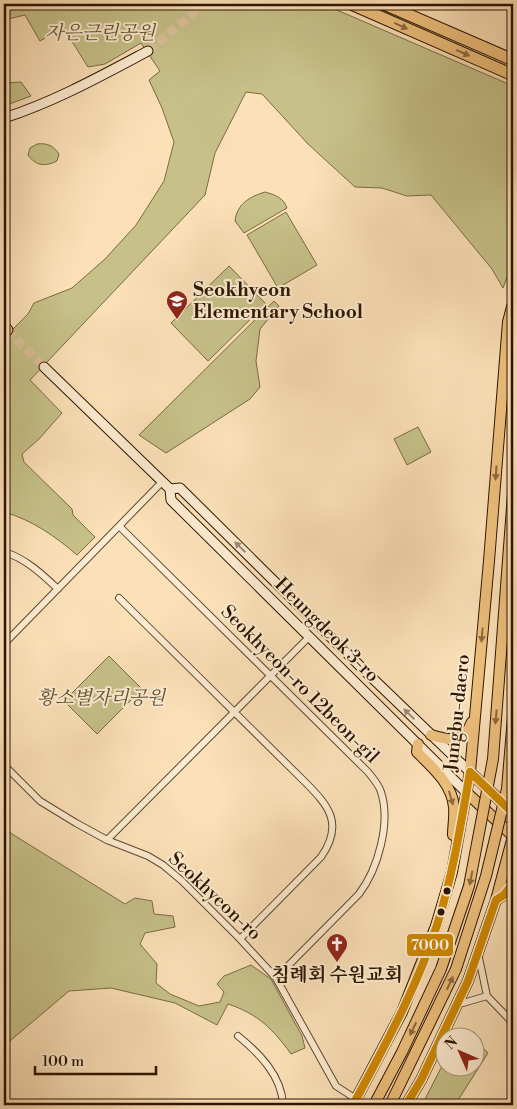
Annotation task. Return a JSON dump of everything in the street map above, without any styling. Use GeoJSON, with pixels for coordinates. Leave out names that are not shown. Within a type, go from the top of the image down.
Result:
{"type":"FeatureCollection","features":[{"type":"Feature","properties":{"kind":"highway"},"geometry":{"type":"LineString","coordinates":[[351,4],[513,75]]}},
{"type":"Feature","properties":{"kind":"highway"},"geometry":{"type":"LineString","coordinates":[[384,4],[513,60]]}},
{"type":"Feature","properties":{"kind":"main road","name":"Jungbu-daero"},"geometry":{"type":"LineString","coordinates":[[355,1102],[402,1012],[436,926],[452,869],[470,772],[490,562],[508,322],[513,303]]}},
{"type":"Feature","properties":{"kind":"main road"},"geometry":{"type":"LineString","coordinates":[[374,1105],[402,1052],[441,969],[469,886],[493,759],[513,494]]}},
{"type":"Feature","properties":{"kind":"main road"},"geometry":{"type":"LineString","coordinates":[[431,735],[447,740],[462,738],[469,730],[475,717]]}},
{"type":"Feature","properties":{"kind":"main road"},"geometry":{"type":"LineString","coordinates":[[390,1105],[456,969],[486,876],[508,789],[513,717]]}},
{"type":"Feature","properties":{"kind":"main road"},"geometry":{"type":"LineString","coordinates":[[418,744],[417,752],[449,788],[454,807],[452,869]]}},
{"type":"Feature","properties":{"kind":"main road"},"geometry":{"type":"LineString","coordinates":[[470,772],[513,812]]}},
{"type":"Feature","properties":{"kind":"main road"},"geometry":{"type":"LineString","coordinates":[[406,1105],[425,1072],[468,981],[496,900],[513,836],[466,792]]}},
{"type":"Feature","properties":{"kind":"main road"},"geometry":{"type":"LineString","coordinates":[[496,900],[504,895],[513,883]]}},
{"type":"Feature","properties":{"kind":"street"},"geometry":{"type":"LineString","coordinates":[[4,118],[25,111],[81,86],[148,51]]}},
{"type":"Feature","properties":{"kind":"street","name":"Heungdeok 3-ro"},"geometry":{"type":"LineString","coordinates":[[44,368],[170,489],[171,500],[466,792]]}},
{"type":"Feature","properties":{"kind":"street"},"geometry":{"type":"LineString","coordinates":[[4,644],[162,482]]}},
{"type":"Feature","properties":{"kind":"street","name":"Heungdeok 3-ro"},"geometry":{"type":"LineString","coordinates":[[170,489],[180,488],[470,772]]}},
{"type":"Feature","properties":{"kind":"street","name":"Seokhyeon-ro 12beon-gil"},"geometry":{"type":"LineString","coordinates":[[119,526],[368,772],[381,792],[384,826],[380,850],[367,884],[276,978]]}},
{"type":"Feature","properties":{"kind":"street"},"geometry":{"type":"LineString","coordinates":[[4,552],[24,561],[40,572],[58,589]]}},
{"type":"Feature","properties":{"kind":"street"},"geometry":{"type":"LineString","coordinates":[[119,598],[324,801],[329,810],[332,833],[328,846],[321,856],[240,939]]}},
{"type":"Feature","properties":{"kind":"street"},"geometry":{"type":"LineString","coordinates":[[107,840],[310,636]]}},
{"type":"Feature","properties":{"kind":"street","name":"Seokhyeon-ro"},"geometry":{"type":"LineString","coordinates":[[4,765],[40,801],[76,824],[107,840],[148,856],[163,865],[182,881],[276,978],[336,1086],[355,1102]]}},
{"type":"Feature","properties":{"kind":"street"},"geometry":{"type":"LineString","coordinates":[[478,953],[486,996],[513,1023]]}},
{"type":"Feature","properties":{"kind":"street"},"geometry":{"type":"LineString","coordinates":[[456,1006],[486,996]]}},
{"type":"Feature","properties":{"kind":"street"},"geometry":{"type":"LineString","coordinates":[[238,1036],[256,1050],[273,1072],[283,1105]]}},
{"type":"Feature","properties":{"kind":"green space"},"geometry":{"type":"Polygon","coordinates":[[[4,4],[323,4],[513,86],[513,261],[503,288],[492,269],[431,195],[407,196],[382,188],[355,187],[308,144],[262,94],[246,92],[215,153],[205,195],[30,380],[62,413],[39,439],[22,454],[24,462],[72,509],[73,515],[95,537],[77,555],[43,529],[24,519],[4,512],[4,338],[28,314],[34,303],[72,288],[105,259],[136,225],[164,181],[174,142],[162,108],[149,80],[160,71],[141,43],[105,64],[88,67],[63,27],[40,41],[25,15],[4,20],[4,4]]]}},
{"type":"Feature","properties":{"kind":"green space","name":"자은근린공원"},"geometry":{"type":"Polygon","coordinates":[[[21,82],[31,96],[4,106],[4,83],[21,82]]]}},
{"type":"Feature","properties":{"kind":"green space"},"geometry":{"type":"Polygon","coordinates":[[[37,144],[47,144],[54,148],[59,154],[57,161],[45,165],[34,161],[28,155],[30,148],[37,144]]]}},
{"type":"Feature","properties":{"kind":"green space"},"geometry":{"type":"Polygon","coordinates":[[[265,192],[281,199],[287,208],[244,233],[235,221],[238,210],[249,199],[265,192]]]}},
{"type":"Feature","properties":{"kind":"green space"},"geometry":{"type":"Polygon","coordinates":[[[286,212],[317,265],[278,288],[247,235],[286,212]]]}},
{"type":"Feature","properties":{"kind":"green space"},"geometry":{"type":"Polygon","coordinates":[[[229,266],[266,304],[208,361],[171,323],[229,266]]]}},
{"type":"Feature","properties":{"kind":"green space"},"geometry":{"type":"Polygon","coordinates":[[[274,301],[279,306],[260,329],[256,361],[260,387],[250,399],[166,453],[139,435],[274,301]]]}},
{"type":"Feature","properties":{"kind":"green space"},"geometry":{"type":"Polygon","coordinates":[[[418,427],[431,452],[407,465],[394,439],[418,427]]]}},
{"type":"Feature","properties":{"kind":"green space","name":"황소별자리공원"},"geometry":{"type":"Polygon","coordinates":[[[109,656],[142,689],[97,734],[64,701],[109,656]]]}},
{"type":"Feature","properties":{"kind":"green space"},"geometry":{"type":"Polygon","coordinates":[[[4,826],[12,834],[125,904],[135,898],[152,901],[154,914],[173,916],[175,927],[145,933],[140,944],[157,964],[156,983],[170,994],[199,1006],[220,1002],[224,992],[217,984],[224,976],[251,965],[271,979],[302,1036],[305,1048],[291,1054],[264,1023],[239,1008],[228,1004],[217,1025],[175,1003],[111,988],[69,991],[4,1046],[4,826]]]}},
{"type":"Feature","properties":{"kind":"green space"},"geometry":{"type":"Polygon","coordinates":[[[484,1049],[488,1053],[484,1059],[484,1049]]]}},
{"type":"Feature","properties":{"kind":"green space"},"geometry":{"type":"Polygon","coordinates":[[[437,1076],[473,1076],[455,1105],[422,1105],[437,1076]]]}},
{"type":"Feature","properties":{"kind":"tunnel"},"geometry":{"type":"LineString","coordinates":[[148,51],[204,4]]}},
{"type":"Feature","properties":{"kind":"tunnel"},"geometry":{"type":"LineString","coordinates":[[7,330],[44,367]]}},
{"type":"Feature","properties":{"kind":"transit line","name":"7000"},"geometry":{"type":"LineString","coordinates":[[470,772],[513,813]]}},
{"type":"Feature","properties":{"kind":"transit line","name":"7000"},"geometry":{"type":"LineString","coordinates":[[353,1105],[399,1017],[429,948],[443,906],[452,868],[470,772]]}},
{"type":"Feature","properties":{"kind":"transit line","name":"7000"},"geometry":{"type":"LineString","coordinates":[[406,1105],[421,1080],[468,981],[496,900],[504,895],[513,883]]}},
{"type":"Feature","properties":{"kind":"place","name":"Seokhyeon Elementary School"},"geometry":{"type":"Point","coordinates":[177,320]}},
{"type":"Feature","properties":{"kind":"place","name":"침례회 수원교회"},"geometry":{"type":"Point","coordinates":[337,963]}}]}
